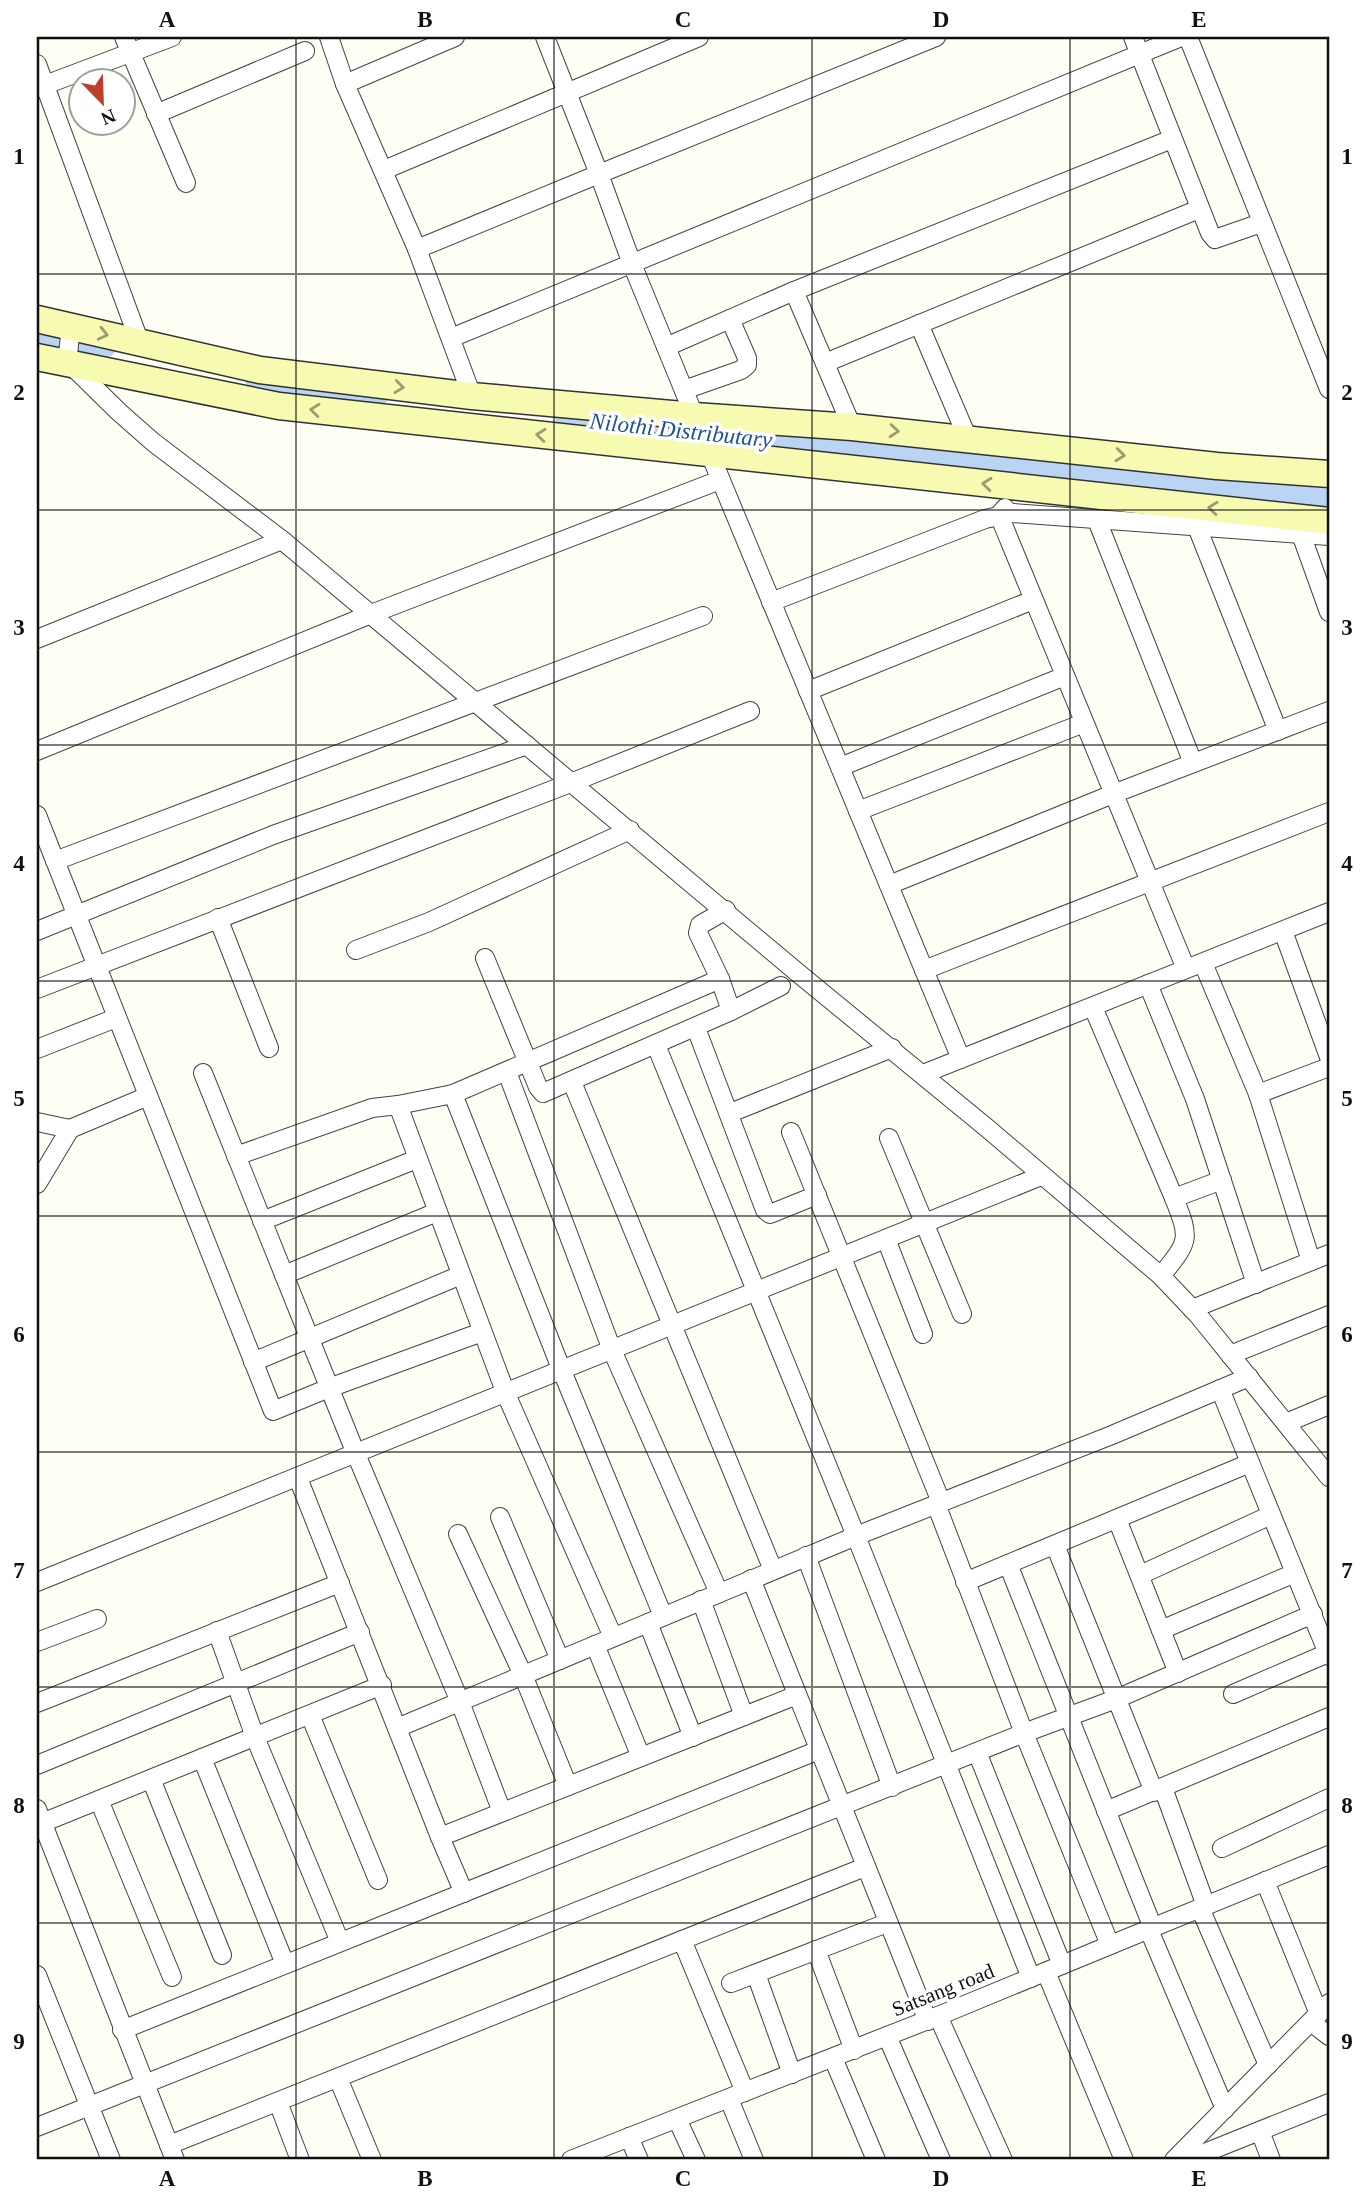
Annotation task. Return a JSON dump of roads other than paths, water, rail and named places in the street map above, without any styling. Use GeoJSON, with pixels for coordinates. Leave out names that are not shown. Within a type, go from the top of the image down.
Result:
{"type":"FeatureCollection","features":[{"type":"Feature","properties":{"kind":"street"},"geometry":{"type":"LineString","coordinates":[[41,87],[128,45],[172,37]]}},
{"type":"Feature","properties":{"kind":"street"},"geometry":{"type":"LineString","coordinates":[[329,37],[345,84],[384,170],[472,396]]}},
{"type":"Feature","properties":{"kind":"street"},"geometry":{"type":"LineString","coordinates":[[345,84],[455,37]]}},
{"type":"Feature","properties":{"kind":"street"},"geometry":{"type":"LineString","coordinates":[[545,37],[701,434],[961,1059]]}},
{"type":"Feature","properties":{"kind":"street"},"geometry":{"type":"LineString","coordinates":[[384,170],[699,37]]}},
{"type":"Feature","properties":{"kind":"street"},"geometry":{"type":"LineString","coordinates":[[416,249],[936,37]]}},
{"type":"Feature","properties":{"kind":"street"},"geometry":{"type":"LineString","coordinates":[[1133,37],[1210,233],[1215,239],[1261,223]]}},
{"type":"Feature","properties":{"kind":"street"},"geometry":{"type":"LineString","coordinates":[[451,338],[1181,37]]}},
{"type":"Feature","properties":{"kind":"street"},"geometry":{"type":"LineString","coordinates":[[1188,37],[1329,389]]}},
{"type":"Feature","properties":{"kind":"street"},"geometry":{"type":"LineString","coordinates":[[128,45],[186,183]]}},
{"type":"Feature","properties":{"kind":"street"},"geometry":{"type":"LineString","coordinates":[[156,114],[305,51]]}},
{"type":"Feature","properties":{"kind":"street"},"geometry":{"type":"LineString","coordinates":[[37,64],[41,87],[140,343]]}},
{"type":"Feature","properties":{"kind":"street"},"geometry":{"type":"LineString","coordinates":[[666,347],[794,291],[1172,139]]}},
{"type":"Feature","properties":{"kind":"street"},"geometry":{"type":"LineString","coordinates":[[825,363],[1199,209]]}},
{"type":"Feature","properties":{"kind":"street"},"geometry":{"type":"LineString","coordinates":[[794,291],[852,427]]}},
{"type":"Feature","properties":{"kind":"street"},"geometry":{"type":"LineString","coordinates":[[37,319],[70,331],[140,343],[260,370],[472,396],[1024,488],[1329,521]]}},
{"type":"Feature","properties":{"kind":"street"},"geometry":{"type":"LineString","coordinates":[[684,390],[741,370],[747,365],[747,358],[730,319]]}},
{"type":"Feature","properties":{"kind":"street"},"geometry":{"type":"LineString","coordinates":[[919,324],[968,439]]}},
{"type":"Feature","properties":{"kind":"street"},"geometry":{"type":"LineString","coordinates":[[70,331],[69,359],[118,412],[153,442],[282,540],[892,1048],[1161,1276],[1230,1354],[1329,1477]]}},
{"type":"Feature","properties":{"kind":"street"},"geometry":{"type":"LineString","coordinates":[[37,357],[69,359],[279,406],[701,434],[852,427],[1217,466],[1329,474]]}},
{"type":"Feature","properties":{"kind":"street"},"geometry":{"type":"LineString","coordinates":[[37,751],[371,614],[720,480]]}},
{"type":"Feature","properties":{"kind":"street"},"geometry":{"type":"LineString","coordinates":[[999,515],[1024,488]]}},
{"type":"Feature","properties":{"kind":"street"},"geometry":{"type":"LineString","coordinates":[[771,602],[999,515],[1013,513],[1329,536]]}},
{"type":"Feature","properties":{"kind":"street"},"geometry":{"type":"LineString","coordinates":[[999,515],[1186,970]]}},
{"type":"Feature","properties":{"kind":"street"},"geometry":{"type":"LineString","coordinates":[[1097,520],[1193,763]]}},
{"type":"Feature","properties":{"kind":"street"},"geometry":{"type":"LineString","coordinates":[[1197,527],[1278,731]]}},
{"type":"Feature","properties":{"kind":"street"},"geometry":{"type":"LineString","coordinates":[[1301,534],[1329,612]]}},
{"type":"Feature","properties":{"kind":"street"},"geometry":{"type":"LineString","coordinates":[[37,639],[282,540]]}},
{"type":"Feature","properties":{"kind":"street"},"geometry":{"type":"LineString","coordinates":[[808,691],[1033,600]]}},
{"type":"Feature","properties":{"kind":"street"},"geometry":{"type":"LineString","coordinates":[[55,860],[703,616]]}},
{"type":"Feature","properties":{"kind":"street"},"geometry":{"type":"LineString","coordinates":[[840,767],[1065,676]]}},
{"type":"Feature","properties":{"kind":"street"},"geometry":{"type":"LineString","coordinates":[[37,989],[750,711]]}},
{"type":"Feature","properties":{"kind":"street"},"geometry":{"type":"LineString","coordinates":[[889,885],[1113,794],[1329,712]]}},
{"type":"Feature","properties":{"kind":"street"},"geometry":{"type":"LineString","coordinates":[[858,811],[1084,723]]}},
{"type":"Feature","properties":{"kind":"street"},"geometry":{"type":"LineString","coordinates":[[37,930],[273,835],[527,745]]}},
{"type":"Feature","properties":{"kind":"street"},"geometry":{"type":"LineString","coordinates":[[924,970],[1329,812]]}},
{"type":"Feature","properties":{"kind":"street"},"geometry":{"type":"LineString","coordinates":[[37,815],[273,1412],[329,1388],[482,1332]]}},
{"type":"Feature","properties":{"kind":"street"},"geometry":{"type":"LineString","coordinates":[[356,950],[429,922],[630,830]]}},
{"type":"Feature","properties":{"kind":"street"},"geometry":{"type":"LineString","coordinates":[[726,910],[700,925],[698,933],[720,979],[731,1012]]}},
{"type":"Feature","properties":{"kind":"street"},"geometry":{"type":"LineString","coordinates":[[923,1074],[1329,912]]}},
{"type":"Feature","properties":{"kind":"street"},"geometry":{"type":"LineString","coordinates":[[218,918],[269,1048]]}},
{"type":"Feature","properties":{"kind":"street"},"geometry":{"type":"LineString","coordinates":[[1283,931],[1329,1057]]}},
{"type":"Feature","properties":{"kind":"street"},"geometry":{"type":"LineString","coordinates":[[485,958],[538,1087],[543,1093],[696,1028],[781,986]]}},
{"type":"Feature","properties":{"kind":"street"},"geometry":{"type":"LineString","coordinates":[[1203,962],[1258,1094],[1311,1261]]}},
{"type":"Feature","properties":{"kind":"street"},"geometry":{"type":"LineString","coordinates":[[236,1156],[372,1108],[453,1094],[720,979]]}},
{"type":"Feature","properties":{"kind":"street"},"geometry":{"type":"LineString","coordinates":[[1148,984],[1195,1099],[1256,1284]]}},
{"type":"Feature","properties":{"kind":"street"},"geometry":{"type":"LineString","coordinates":[[1093,1007],[1186,1231],[1181,1251],[1161,1276]]}},
{"type":"Feature","properties":{"kind":"street"},"geometry":{"type":"LineString","coordinates":[[37,1049],[116,1018]]}},
{"type":"Feature","properties":{"kind":"street"},"geometry":{"type":"LineString","coordinates":[[696,1028],[765,1210],[770,1214],[817,1195]]}},
{"type":"Feature","properties":{"kind":"street"},"geometry":{"type":"LineString","coordinates":[[656,1045],[947,1765],[1046,1972],[1124,2160]]}},
{"type":"Feature","properties":{"kind":"street"},"geometry":{"type":"LineString","coordinates":[[730,1113],[892,1048]]}},
{"type":"Feature","properties":{"kind":"street"},"geometry":{"type":"LineString","coordinates":[[1258,1094],[1329,1067]]}},
{"type":"Feature","properties":{"kind":"street"},"geometry":{"type":"LineString","coordinates":[[507,1072],[612,1350],[719,1593]]}},
{"type":"Feature","properties":{"kind":"street"},"geometry":{"type":"LineString","coordinates":[[203,1073],[329,1388],[460,1702],[502,1812]]}},
{"type":"Feature","properties":{"kind":"street"},"geometry":{"type":"LineString","coordinates":[[572,1082],[773,1570]]}},
{"type":"Feature","properties":{"kind":"street"},"geometry":{"type":"LineString","coordinates":[[453,1094],[656,1620],[692,1737]]}},
{"type":"Feature","properties":{"kind":"street"},"geometry":{"type":"LineString","coordinates":[[37,1122],[71,1129],[148,1096]]}},
{"type":"Feature","properties":{"kind":"street"},"geometry":{"type":"LineString","coordinates":[[398,1105],[506,1394],[613,1637]]}},
{"type":"Feature","properties":{"kind":"street"},"geometry":{"type":"LineString","coordinates":[[37,1184],[71,1129]]}},
{"type":"Feature","properties":{"kind":"street"},"geometry":{"type":"LineString","coordinates":[[791,1132],[938,1503],[965,1582],[1024,1733],[1110,1945]]}},
{"type":"Feature","properties":{"kind":"street"},"geometry":{"type":"LineString","coordinates":[[889,1138],[962,1314]]}},
{"type":"Feature","properties":{"kind":"street"},"geometry":{"type":"LineString","coordinates":[[262,1221],[417,1159]]}},
{"type":"Feature","properties":{"kind":"street"},"geometry":{"type":"LineString","coordinates":[[37,1582],[1041,1176]]}},
{"type":"Feature","properties":{"kind":"street"},"geometry":{"type":"LineString","coordinates":[[1174,1198],[1222,1180]]}},
{"type":"Feature","properties":{"kind":"street"},"geometry":{"type":"LineString","coordinates":[[284,1275],[437,1212]]}},
{"type":"Feature","properties":{"kind":"street"},"geometry":{"type":"LineString","coordinates":[[886,1239],[923,1334]]}},
{"type":"Feature","properties":{"kind":"street"},"geometry":{"type":"LineString","coordinates":[[1192,1309],[1329,1254]]}},
{"type":"Feature","properties":{"kind":"street"},"geometry":{"type":"LineString","coordinates":[[253,1362],[461,1275]]}},
{"type":"Feature","properties":{"kind":"street"},"geometry":{"type":"LineString","coordinates":[[1230,1354],[1329,1315]]}},
{"type":"Feature","properties":{"kind":"street"},"geometry":{"type":"LineString","coordinates":[[397,1728],[806,1556],[1112,1435],[1249,1377]]}},
{"type":"Feature","properties":{"kind":"street"},"geometry":{"type":"LineString","coordinates":[[1220,1390],[1329,1654],[1233,1694]]}},
{"type":"Feature","properties":{"kind":"street"},"geometry":{"type":"LineString","coordinates":[[1286,1423],[1329,1405]]}},
{"type":"Feature","properties":{"kind":"street"},"geometry":{"type":"LineString","coordinates":[[965,1582],[1250,1463]]}},
{"type":"Feature","properties":{"kind":"street"},"geometry":{"type":"LineString","coordinates":[[298,1478],[464,1893]]}},
{"type":"Feature","properties":{"kind":"street"},"geometry":{"type":"LineString","coordinates":[[1140,1576],[1272,1515]]}},
{"type":"Feature","properties":{"kind":"street"},"geometry":{"type":"LineString","coordinates":[[500,1517],[560,1660]]}},
{"type":"Feature","properties":{"kind":"street"},"geometry":{"type":"LineString","coordinates":[[1117,1519],[1178,1673]]}},
{"type":"Feature","properties":{"kind":"street"},"geometry":{"type":"LineString","coordinates":[[458,1534],[523,1675],[568,1786]]}},
{"type":"Feature","properties":{"kind":"street"},"geometry":{"type":"LineString","coordinates":[[1055,1545],[1116,1699],[1158,1790],[1268,2065]]}},
{"type":"Feature","properties":{"kind":"street"},"geometry":{"type":"LineString","coordinates":[[806,1556],[892,1787]]}},
{"type":"Feature","properties":{"kind":"street"},"geometry":{"type":"LineString","coordinates":[[1008,1564],[1151,1929],[1225,2109]]}},
{"type":"Feature","properties":{"kind":"street"},"geometry":{"type":"LineString","coordinates":[[1161,1630],[1296,1573]]}},
{"type":"Feature","properties":{"kind":"street"},"geometry":{"type":"LineString","coordinates":[[751,1579],[887,1923],[1003,2160]]}},
{"type":"Feature","properties":{"kind":"street"},"geometry":{"type":"LineString","coordinates":[[37,1703],[340,1583]]}},
{"type":"Feature","properties":{"kind":"street"},"geometry":{"type":"LineString","coordinates":[[701,1600],[744,1716]]}},
{"type":"Feature","properties":{"kind":"street"},"geometry":{"type":"LineString","coordinates":[[37,2127],[1024,1733],[1116,1699],[1313,1614]]}},
{"type":"Feature","properties":{"kind":"street"},"geometry":{"type":"LineString","coordinates":[[37,1642],[97,1619]]}},
{"type":"Feature","properties":{"kind":"street"},"geometry":{"type":"LineString","coordinates":[[217,1632],[255,1737],[340,1942]]}},
{"type":"Feature","properties":{"kind":"street"},"geometry":{"type":"LineString","coordinates":[[37,1765],[360,1633]]}},
{"type":"Feature","properties":{"kind":"street"},"geometry":{"type":"LineString","coordinates":[[595,1645],[640,1757]]}},
{"type":"Feature","properties":{"kind":"street"},"geometry":{"type":"LineString","coordinates":[[382,1685],[99,1800],[39,1819],[172,2153],[278,2102],[865,1867]]}},
{"type":"Feature","properties":{"kind":"street"},"geometry":{"type":"LineString","coordinates":[[440,1837],[797,1695]]}},
{"type":"Feature","properties":{"kind":"street"},"geometry":{"type":"LineString","coordinates":[[310,1715],[378,1881]]}},
{"type":"Feature","properties":{"kind":"street"},"geometry":{"type":"LineString","coordinates":[[1106,1811],[1329,1717]]}},
{"type":"Feature","properties":{"kind":"street"},"geometry":{"type":"LineString","coordinates":[[122,2029],[819,1750]]}},
{"type":"Feature","properties":{"kind":"street"},"geometry":{"type":"LineString","coordinates":[[977,1752],[1046,1972]]}},
{"type":"Feature","properties":{"kind":"street"},"geometry":{"type":"LineString","coordinates":[[202,1758],[285,1964]]}},
{"type":"Feature","properties":{"kind":"street"},"geometry":{"type":"LineString","coordinates":[[151,1779],[222,1955]]}},
{"type":"Feature","properties":{"kind":"street"},"geometry":{"type":"LineString","coordinates":[[1222,1848],[1329,1798]]}},
{"type":"Feature","properties":{"kind":"street"},"geometry":{"type":"LineString","coordinates":[[99,1800],[172,1977]]}},
{"type":"Feature","properties":{"kind":"street","name":"Satsang road"},"geometry":{"type":"LineString","coordinates":[[571,2160],[854,2050],[1265,1881],[1327,1861]]}},
{"type":"Feature","properties":{"kind":"street"},"geometry":{"type":"LineString","coordinates":[[1265,1881],[1329,2036]]}},
{"type":"Feature","properties":{"kind":"street"},"geometry":{"type":"LineString","coordinates":[[731,1983],[887,1923]]}},
{"type":"Feature","properties":{"kind":"street"},"geometry":{"type":"LineString","coordinates":[[682,1940],[737,2095],[754,2160]]}},
{"type":"Feature","properties":{"kind":"street"},"geometry":{"type":"LineString","coordinates":[[816,1951],[854,2050]]}},
{"type":"Feature","properties":{"kind":"street"},"geometry":{"type":"LineString","coordinates":[[756,1974],[792,2074]]}},
{"type":"Feature","properties":{"kind":"street"},"geometry":{"type":"LineString","coordinates":[[37,1975],[111,2160]]}},
{"type":"Feature","properties":{"kind":"street"},"geometry":{"type":"LineString","coordinates":[[1174,2160],[1320,2013]]}},
{"type":"Feature","properties":{"kind":"street"},"geometry":{"type":"LineString","coordinates":[[887,2036],[941,2160]]}},
{"type":"Feature","properties":{"kind":"street"},"geometry":{"type":"LineString","coordinates":[[833,2058],[876,2160]]}},
{"type":"Feature","properties":{"kind":"street"},"geometry":{"type":"LineString","coordinates":[[338,2078],[372,2160]]}},
{"type":"Feature","properties":{"kind":"street"},"geometry":{"type":"LineString","coordinates":[[278,2102],[300,2160]]}},
{"type":"Feature","properties":{"kind":"street"},"geometry":{"type":"LineString","coordinates":[[1187,2160],[1329,2103]]}},
{"type":"Feature","properties":{"kind":"street"},"geometry":{"type":"LineString","coordinates":[[677,2119],[696,2160]]}},
{"type":"Feature","properties":{"kind":"street"},"geometry":{"type":"LineString","coordinates":[[1259,2131],[1271,2160]]}},
{"type":"Feature","properties":{"kind":"street"},"geometry":{"type":"LineString","coordinates":[[629,2137],[639,2160]]}},
{"type":"Feature","properties":{"kind":"waterway","name":"Nilothi Distributary"},"geometry":{"type":"LineString","coordinates":[[37,333],[107,348]]}},
{"type":"Feature","properties":{"kind":"waterway","name":"Nilothi Distributary"},"geometry":{"type":"LineString","coordinates":[[254,380],[289,388],[379,397]]}},
{"type":"Feature","properties":{"kind":"waterway","name":"Nilothi Distributary"},"geometry":{"type":"LineString","coordinates":[[564,417],[1329,498]]}}]}
